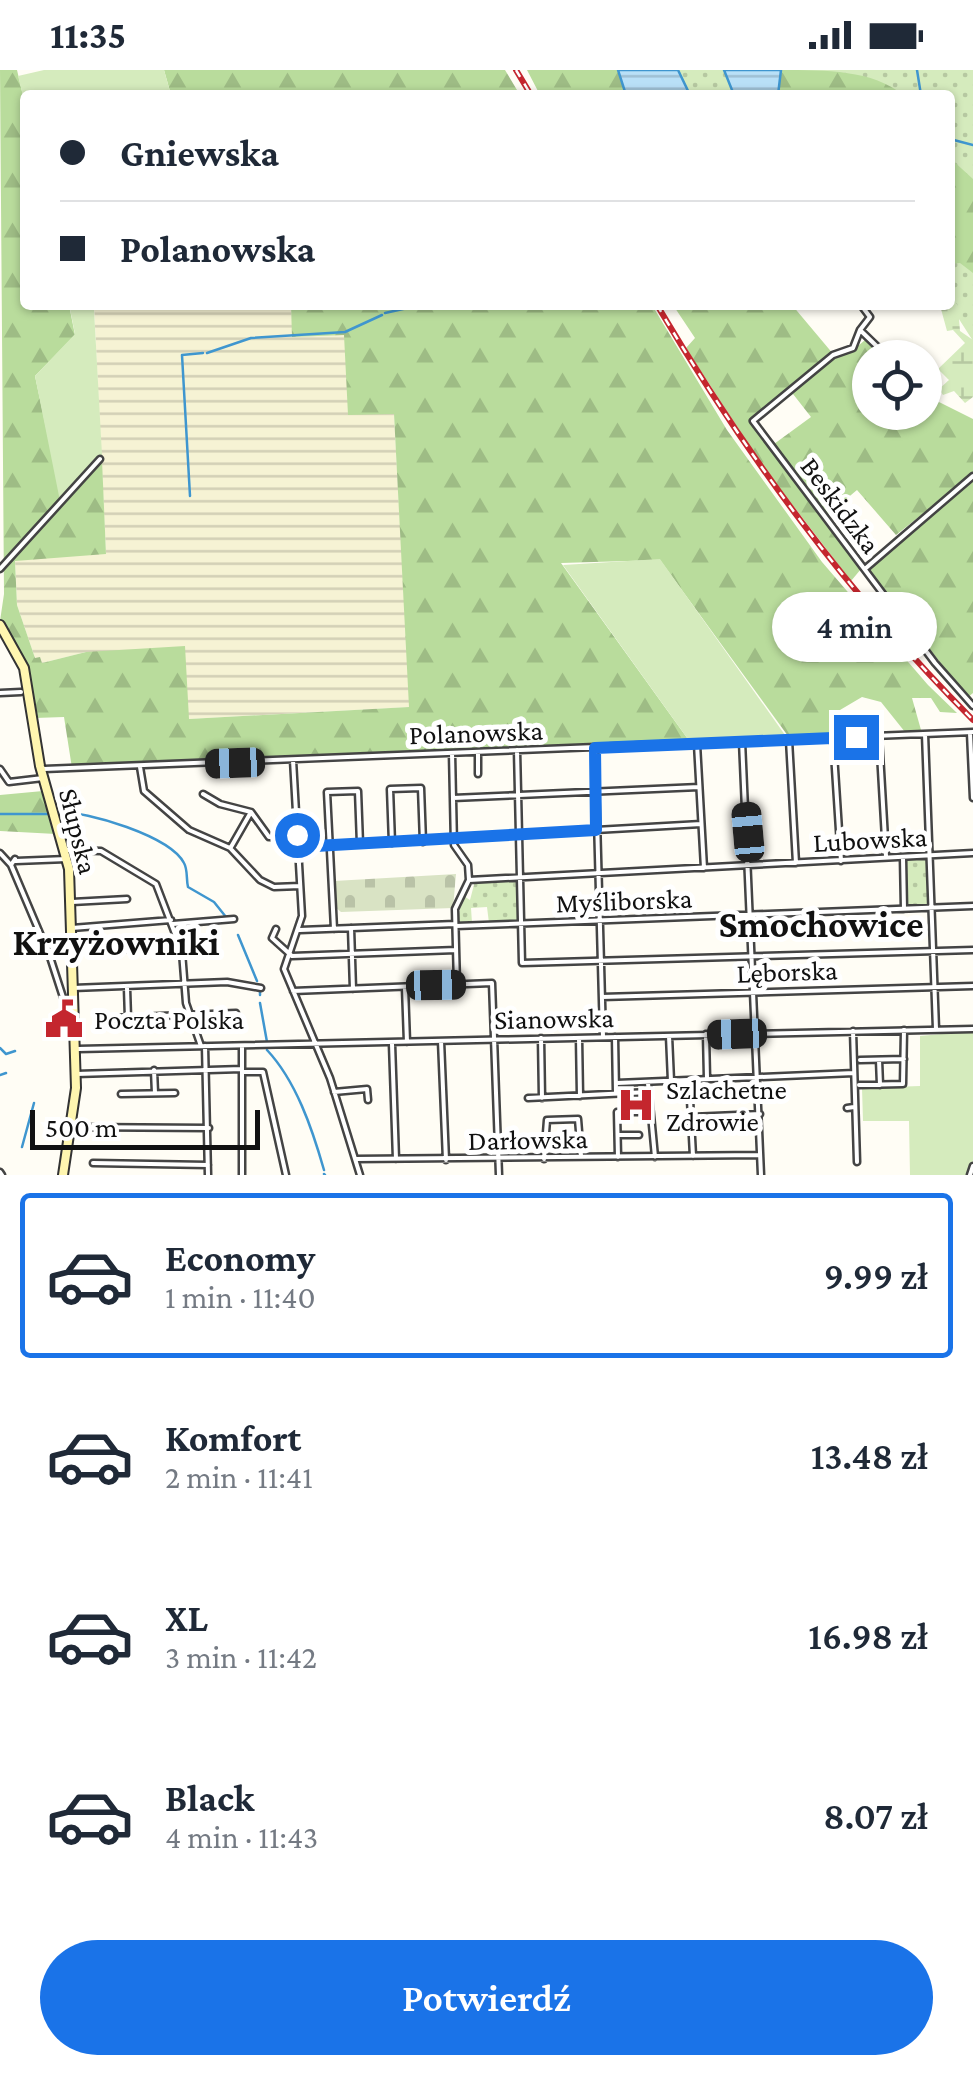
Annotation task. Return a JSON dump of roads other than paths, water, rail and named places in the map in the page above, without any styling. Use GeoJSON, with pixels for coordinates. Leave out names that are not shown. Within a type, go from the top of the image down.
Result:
{"type":"FeatureCollection","features":[{"type":"Feature","properties":{"kind":"street"},"geometry":{"type":"LineString","coordinates":[[864,310],[870,319],[860,330],[870,340]]}},
{"type":"Feature","properties":{"kind":"street","name":"Beskidzka"},"geometry":{"type":"LineString","coordinates":[[860,330],[854,348],[832,354],[753,421],[935,663],[973,706]]}},
{"type":"Feature","properties":{"kind":"street"},"geometry":{"type":"LineString","coordinates":[[0,569],[100,459]]}},
{"type":"Feature","properties":{"kind":"street"},"geometry":{"type":"LineString","coordinates":[[866,568],[973,476]]}},
{"type":"Feature","properties":{"kind":"street","name":"Słupska"},"geometry":{"type":"LineString","coordinates":[[0,625],[24,668],[42,774],[66,855],[76,1074],[63,1175]]}},
{"type":"Feature","properties":{"kind":"street"},"geometry":{"type":"LineString","coordinates":[[0,693],[21,692]]}},
{"type":"Feature","properties":{"kind":"street"},"geometry":{"type":"LineString","coordinates":[[971,732],[973,798]]}},
{"type":"Feature","properties":{"kind":"street","name":"Polanowska"},"geometry":{"type":"LineString","coordinates":[[0,769],[9,782],[42,774],[140,766],[971,732]]}},
{"type":"Feature","properties":{"kind":"street"},"geometry":{"type":"LineString","coordinates":[[924,734],[936,1029]]}},
{"type":"Feature","properties":{"kind":"street"},"geometry":{"type":"LineString","coordinates":[[880,736],[886,858]]}},
{"type":"Feature","properties":{"kind":"street"},"geometry":{"type":"LineString","coordinates":[[833,738],[841,861]]}},
{"type":"Feature","properties":{"kind":"street"},"geometry":{"type":"LineString","coordinates":[[789,740],[796,863]]}},
{"type":"Feature","properties":{"kind":"street"},"geometry":{"type":"LineString","coordinates":[[742,742],[762,1175]]}},
{"type":"Feature","properties":{"kind":"street"},"geometry":{"type":"LineString","coordinates":[[697,744],[704,868]]}},
{"type":"Feature","properties":{"kind":"street"},"geometry":{"type":"LineString","coordinates":[[595,748],[603,1037]]}},
{"type":"Feature","properties":{"kind":"street"},"geometry":{"type":"LineString","coordinates":[[517,750],[522,963],[973,950]]}},
{"type":"Feature","properties":{"kind":"street"},"geometry":{"type":"LineString","coordinates":[[478,752],[478,774]]}},
{"type":"Feature","properties":{"kind":"street"},"geometry":{"type":"LineString","coordinates":[[452,753],[454,840],[468,866],[469,880],[458,900],[457,984]]}},
{"type":"Feature","properties":{"kind":"street"},"geometry":{"type":"LineString","coordinates":[[293,760],[300,930],[284,969],[334,1092],[360,1175]]}},
{"type":"Feature","properties":{"kind":"street"},"geometry":{"type":"LineString","coordinates":[[140,766],[142,788],[199,837],[230,848],[260,880],[274,886],[300,886]]}},
{"type":"Feature","properties":{"kind":"street"},"geometry":{"type":"LineString","coordinates":[[453,798],[699,787]]}},
{"type":"Feature","properties":{"kind":"street"},"geometry":{"type":"LineString","coordinates":[[392,843],[390,789],[421,788],[423,842]]}},
{"type":"Feature","properties":{"kind":"street"},"geometry":{"type":"LineString","coordinates":[[334,929],[327,792],[358,791],[360,844]]}},
{"type":"Feature","properties":{"kind":"street"},"geometry":{"type":"LineString","coordinates":[[202,794],[251,812],[268,837],[276,837]]}},
{"type":"Feature","properties":{"kind":"street"},"geometry":{"type":"LineString","coordinates":[[230,848],[251,812]]}},
{"type":"Feature","properties":{"kind":"street"},"geometry":{"type":"LineString","coordinates":[[298,847],[701,824]]}},
{"type":"Feature","properties":{"kind":"street"},"geometry":{"type":"LineString","coordinates":[[0,854],[14,862],[101,851],[150,877],[160,891],[180,944],[190,1016],[203,1046],[207,1069],[208,1175]]}},
{"type":"Feature","properties":{"kind":"street","name":"Lubowska"},"geometry":{"type":"LineString","coordinates":[[469,880],[973,853]]}},
{"type":"Feature","properties":{"kind":"street"},"geometry":{"type":"LineString","coordinates":[[902,857],[904,909]]}},
{"type":"Feature","properties":{"kind":"street"},"geometry":{"type":"LineString","coordinates":[[14,862],[75,1028]]}},
{"type":"Feature","properties":{"kind":"street"},"geometry":{"type":"LineString","coordinates":[[71,902],[127,899]]}},
{"type":"Feature","properties":{"kind":"street","name":"Myśliborska"},"geometry":{"type":"LineString","coordinates":[[300,930],[973,906]]}},
{"type":"Feature","properties":{"kind":"street"},"geometry":{"type":"LineString","coordinates":[[72,928],[234,919]]}},
{"type":"Feature","properties":{"kind":"street"},"geometry":{"type":"LineString","coordinates":[[351,928],[353,989]]}},
{"type":"Feature","properties":{"kind":"street"},"geometry":{"type":"LineString","coordinates":[[276,929],[272,938],[288,954],[456,950]]}},
{"type":"Feature","properties":{"kind":"street"},"geometry":{"type":"LineString","coordinates":[[101,948],[163,950],[180,944]]}},
{"type":"Feature","properties":{"kind":"street"},"geometry":{"type":"LineString","coordinates":[[74,988],[230,982],[261,988]]}},
{"type":"Feature","properties":{"kind":"street"},"geometry":{"type":"LineString","coordinates":[[293,991],[492,983],[499,1175]]}},
{"type":"Feature","properties":{"kind":"street"},"geometry":{"type":"LineString","coordinates":[[127,986],[128,1018]]}},
{"type":"Feature","properties":{"kind":"street"},"geometry":{"type":"LineString","coordinates":[[405,986],[407,1042]]}},
{"type":"Feature","properties":{"kind":"street","name":"Lęborska"},"geometry":{"type":"LineString","coordinates":[[600,1001],[973,986]]}},
{"type":"Feature","properties":{"kind":"street"},"geometry":{"type":"LineString","coordinates":[[110,1018],[236,1013]]}},
{"type":"Feature","properties":{"kind":"street","name":"Sianowska"},"geometry":{"type":"LineString","coordinates":[[75,1049],[973,1028]]}},
{"type":"Feature","properties":{"kind":"street"},"geometry":{"type":"LineString","coordinates":[[859,1085],[903,1084],[904,1030]]}},
{"type":"Feature","properties":{"kind":"street"},"geometry":{"type":"LineString","coordinates":[[853,1031],[851,1108],[856,1162]]}},
{"type":"Feature","properties":{"kind":"street"},"geometry":{"type":"LineString","coordinates":[[706,1034],[707,1078]]}},
{"type":"Feature","properties":{"kind":"street"},"geometry":{"type":"LineString","coordinates":[[669,1035],[670,1081]]}},
{"type":"Feature","properties":{"kind":"street"},"geometry":{"type":"LineString","coordinates":[[615,1036],[616,1092]]}},
{"type":"Feature","properties":{"kind":"street"},"geometry":{"type":"LineString","coordinates":[[541,1038],[542,1098]]}},
{"type":"Feature","properties":{"kind":"street"},"geometry":{"type":"LineString","coordinates":[[579,1038],[580,1096]]}},
{"type":"Feature","properties":{"kind":"street"},"geometry":{"type":"LineString","coordinates":[[441,1041],[446,1160]]}},
{"type":"Feature","properties":{"kind":"street"},"geometry":{"type":"LineString","coordinates":[[392,1042],[396,1159]]}},
{"type":"Feature","properties":{"kind":"street"},"geometry":{"type":"LineString","coordinates":[[242,1046],[242,1175]]}},
{"type":"Feature","properties":{"kind":"street"},"geometry":{"type":"LineString","coordinates":[[860,1060],[904,1060]]}},
{"type":"Feature","properties":{"kind":"street"},"geometry":{"type":"LineString","coordinates":[[879,1060],[880,1085]]}},
{"type":"Feature","properties":{"kind":"street"},"geometry":{"type":"LineString","coordinates":[[76,1074],[207,1069],[263,1072],[286,1175]]}},
{"type":"Feature","properties":{"kind":"street"},"geometry":{"type":"LineString","coordinates":[[154,1070],[155,1093]]}},
{"type":"Feature","properties":{"kind":"street"},"geometry":{"type":"LineString","coordinates":[[617,1083],[758,1074],[854,1073]]}},
{"type":"Feature","properties":{"kind":"street"},"geometry":{"type":"LineString","coordinates":[[689,1079],[693,1156]]}},
{"type":"Feature","properties":{"kind":"street"},"geometry":{"type":"LineString","coordinates":[[648,1083],[655,1157]]}},
{"type":"Feature","properties":{"kind":"street"},"geometry":{"type":"LineString","coordinates":[[334,1092],[367,1089],[368,1100]]}},
{"type":"Feature","properties":{"kind":"street"},"geometry":{"type":"LineString","coordinates":[[528,1098],[648,1092]]}},
{"type":"Feature","properties":{"kind":"street"},"geometry":{"type":"LineString","coordinates":[[121,1094],[176,1093]]}},
{"type":"Feature","properties":{"kind":"street"},"geometry":{"type":"LineString","coordinates":[[618,1158],[618,1112],[638,1112]]}},
{"type":"Feature","properties":{"kind":"street"},"geometry":{"type":"LineString","coordinates":[[691,1117],[760,1114]]}},
{"type":"Feature","properties":{"kind":"street"},"geometry":{"type":"LineString","coordinates":[[544,1159],[547,1120],[578,1119],[581,1158]]}},
{"type":"Feature","properties":{"kind":"street"},"geometry":{"type":"LineString","coordinates":[[72,1127],[209,1128]]}},
{"type":"Feature","properties":{"kind":"street"},"geometry":{"type":"LineString","coordinates":[[618,1135],[638,1134]]}},
{"type":"Feature","properties":{"kind":"street","name":"Darłowska"},"geometry":{"type":"LineString","coordinates":[[355,1159],[761,1155]]}},
{"type":"Feature","properties":{"kind":"street"},"geometry":{"type":"LineString","coordinates":[[93,1163],[208,1165]]}},
{"type":"Feature","properties":{"kind":"street"},"geometry":{"type":"LineString","coordinates":[[970,1175],[973,1166]]}},
{"type":"Feature","properties":{"kind":"water"},"geometry":{"type":"Polygon","coordinates":[[[618,70],[678,70],[688,90],[624,90],[618,70]]]}},
{"type":"Feature","properties":{"kind":"water"},"geometry":{"type":"Polygon","coordinates":[[[724,70],[781,70],[779,90],[732,90],[724,70]]]}},
{"type":"Feature","properties":{"kind":"waterway"},"geometry":{"type":"LineString","coordinates":[[917,70],[920,90]]}},
{"type":"Feature","properties":{"kind":"waterway"},"geometry":{"type":"LineString","coordinates":[[955,140],[973,145]]}},
{"type":"Feature","properties":{"kind":"waterway"},"geometry":{"type":"LineString","coordinates":[[385,313],[398,310]]}},
{"type":"Feature","properties":{"kind":"waterway"},"geometry":{"type":"LineString","coordinates":[[207,353],[251,338],[345,332],[382,315]]}},
{"type":"Feature","properties":{"kind":"waterway"},"geometry":{"type":"LineString","coordinates":[[190,496],[182,355],[203,353]]}},
{"type":"Feature","properties":{"kind":"waterway"},"geometry":{"type":"LineString","coordinates":[[58,812],[107,821],[162,844],[184,863],[188,887],[214,902],[226,917]]}},
{"type":"Feature","properties":{"kind":"waterway"},"geometry":{"type":"LineString","coordinates":[[0,814],[49,814]]}},
{"type":"Feature","properties":{"kind":"waterway"},"geometry":{"type":"LineString","coordinates":[[238,935],[257,981]]}},
{"type":"Feature","properties":{"kind":"waterway"},"geometry":{"type":"LineString","coordinates":[[260,1003],[267,1042]]}},
{"type":"Feature","properties":{"kind":"waterway"},"geometry":{"type":"LineString","coordinates":[[0,1048],[6,1054],[15,1051]]}},
{"type":"Feature","properties":{"kind":"waterway"},"geometry":{"type":"LineString","coordinates":[[267,1050],[295,1091],[324,1170]]}},
{"type":"Feature","properties":{"kind":"waterway"},"geometry":{"type":"LineString","coordinates":[[0,1075],[6,1073]]}},
{"type":"Feature","properties":{"kind":"waterway"},"geometry":{"type":"LineString","coordinates":[[22,1147],[34,1103]]}},
{"type":"Feature","properties":{"kind":"railway"},"geometry":{"type":"LineString","coordinates":[[516,70],[528,90]]}},
{"type":"Feature","properties":{"kind":"railway"},"geometry":{"type":"LineString","coordinates":[[660,310],[727,416],[802,522],[884,623],[973,720]]}},
{"type":"Feature","properties":{"kind":"place","name":"Poczta Polska"},"geometry":{"type":"Point","coordinates":[64,1019]}},
{"type":"Feature","properties":{"kind":"place","name":"Szlachetne Zdrowie"},"geometry":{"type":"Point","coordinates":[636,1105]}},
{"type":"Feature","properties":{"kind":"district","name":"Smochowice"},"geometry":{"type":"Point","coordinates":[821,924]}},
{"type":"Feature","properties":{"kind":"district","name":"Krzyżowniki"},"geometry":{"type":"Point","coordinates":[116,942]}}]}
